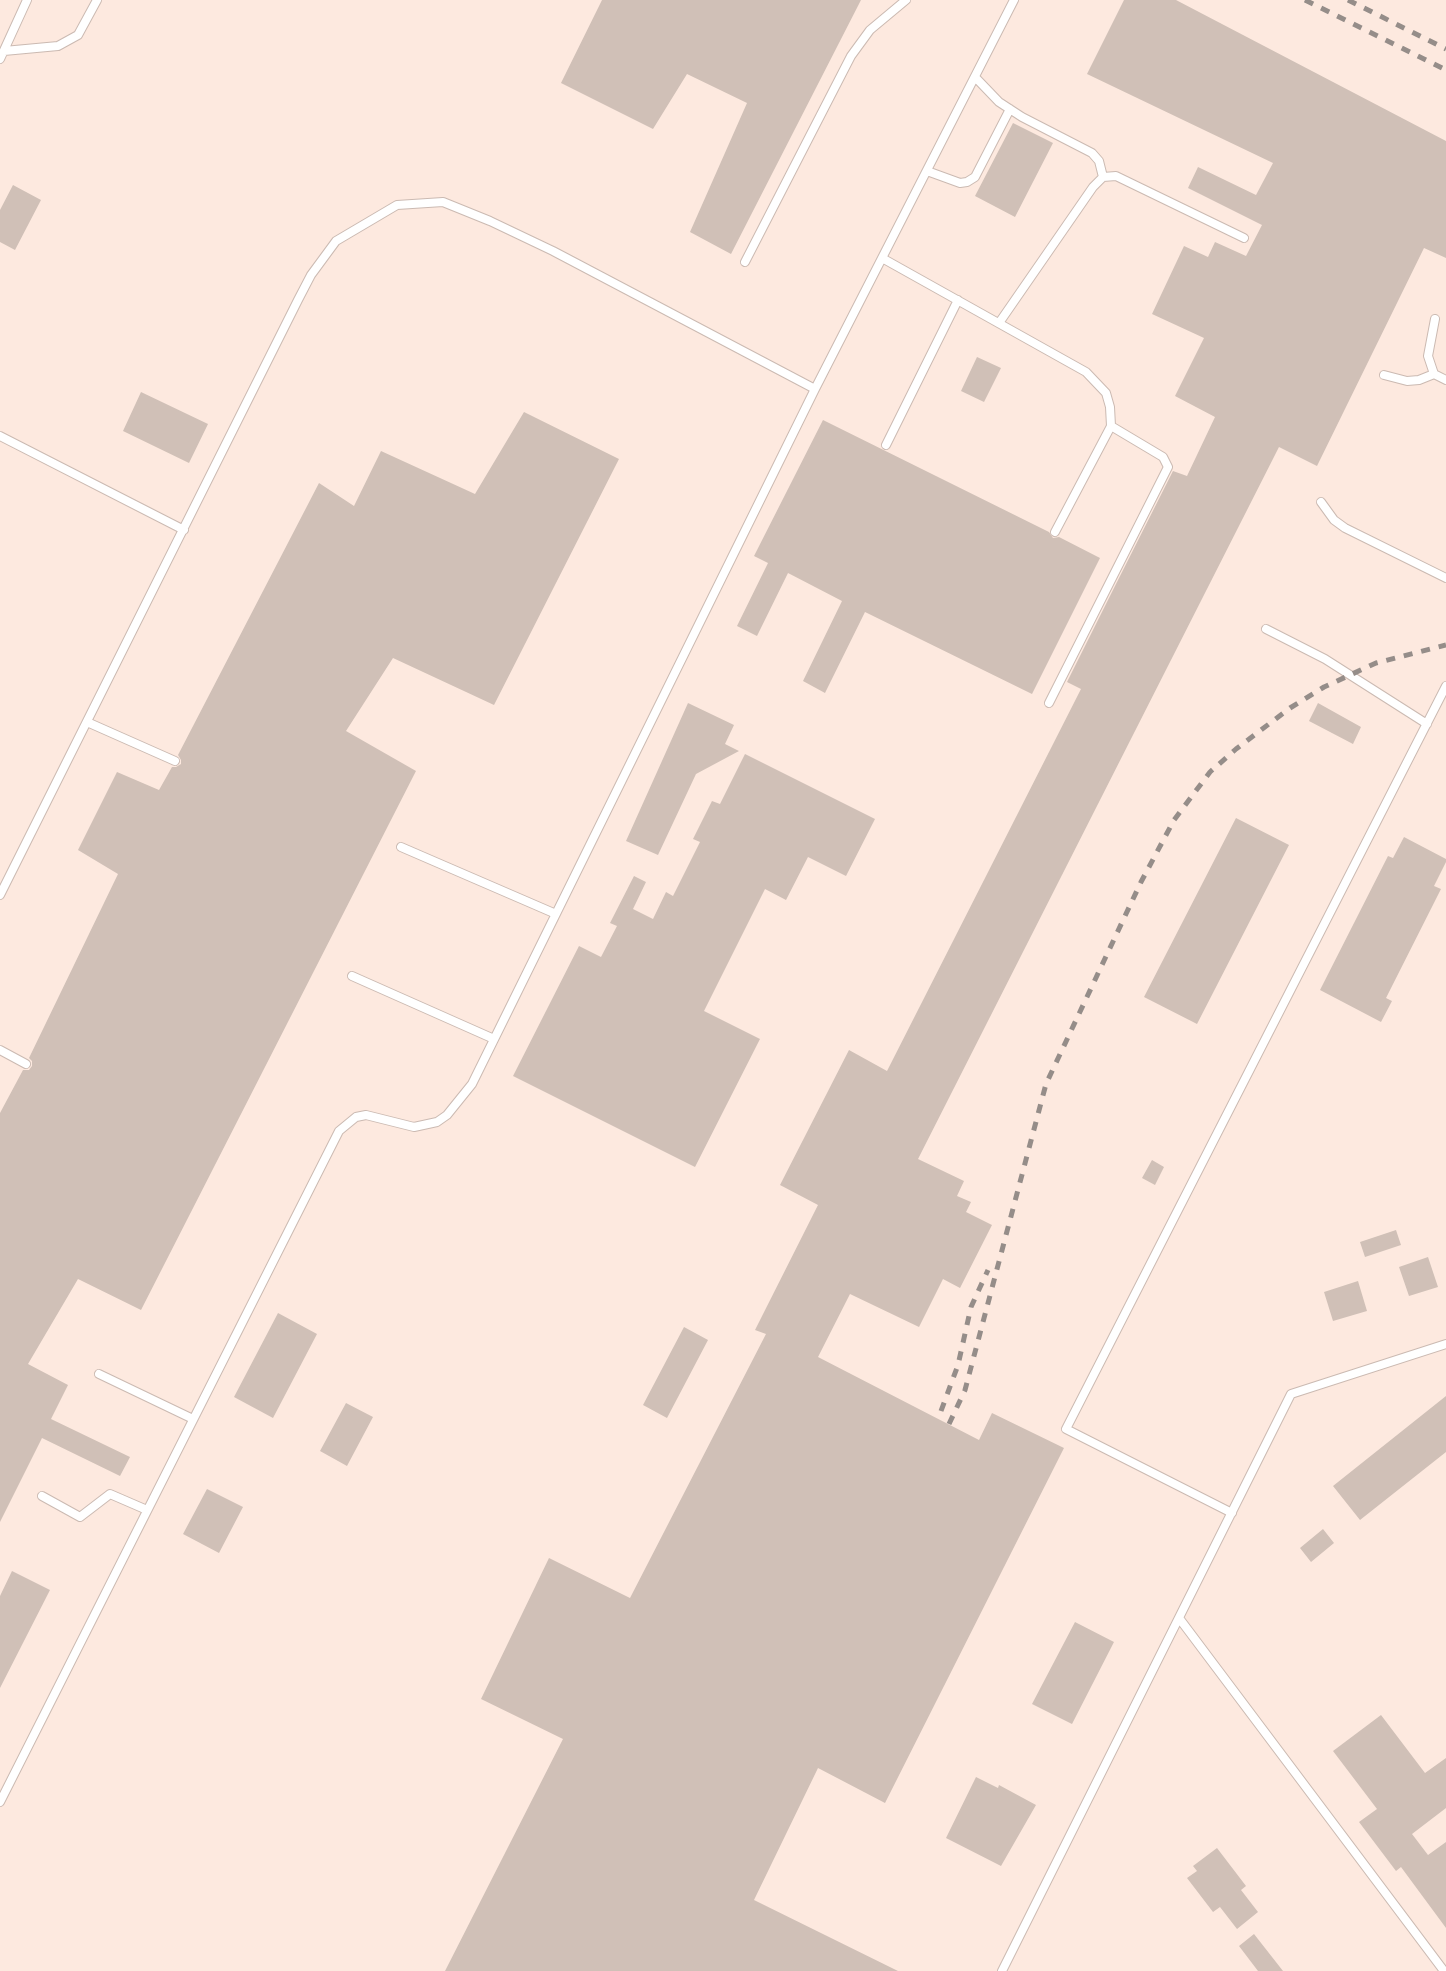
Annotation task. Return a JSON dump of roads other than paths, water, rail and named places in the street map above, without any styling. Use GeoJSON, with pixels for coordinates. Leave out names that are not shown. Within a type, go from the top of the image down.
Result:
{"type":"FeatureCollection","features":[{"type":"Feature","properties":{"kind":"lane"},"geometry":{"type":"LineString","coordinates":[[2,55],[27,0]]}},
{"type":"Feature","properties":{"kind":"lane"},"geometry":{"type":"LineString","coordinates":[[2,55],[58,46],[78,35],[97,0]]}},
{"type":"Feature","properties":{"kind":"lane"},"geometry":{"type":"LineString","coordinates":[[745,262],[851,56],[870,30],[906,0]]}},
{"type":"Feature","properties":{"kind":"lane"},"geometry":{"type":"LineString","coordinates":[[0,1802],[339,1131],[356,1117],[366,1115],[414,1127],[438,1122],[447,1115],[472,1083],[815,389],[1014,0]]}},
{"type":"Feature","properties":{"kind":"lane"},"geometry":{"type":"LineString","coordinates":[[975,77],[999,102],[1092,153],[1099,161],[1103,177]]}},
{"type":"Feature","properties":{"kind":"lane"},"geometry":{"type":"LineString","coordinates":[[927,171],[960,183],[975,177],[1010,109]]}},
{"type":"Feature","properties":{"kind":"lane"},"geometry":{"type":"LineString","coordinates":[[999,323],[1093,187],[1103,177],[1116,176],[1244,238]]}},
{"type":"Feature","properties":{"kind":"lane"},"geometry":{"type":"LineString","coordinates":[[0,895],[311,275],[336,241],[397,205],[443,202],[553,251],[815,389]]}},
{"type":"Feature","properties":{"kind":"lane"},"geometry":{"type":"LineString","coordinates":[[882,258],[1086,372],[1106,393],[1111,426],[1055,532]]}},
{"type":"Feature","properties":{"kind":"lane"},"geometry":{"type":"LineString","coordinates":[[886,445],[958,300]]}},
{"type":"Feature","properties":{"kind":"lane"},"geometry":{"type":"LineString","coordinates":[[1436,319],[1428,356],[1434,374],[1446,380]]}},
{"type":"Feature","properties":{"kind":"lane"},"geometry":{"type":"LineString","coordinates":[[1384,375],[1407,381],[1434,374]]}},
{"type":"Feature","properties":{"kind":"lane"},"geometry":{"type":"LineString","coordinates":[[1049,703],[1168,467],[1163,457],[1111,426]]}},
{"type":"Feature","properties":{"kind":"lane"},"geometry":{"type":"LineString","coordinates":[[0,436],[184,530]]}},
{"type":"Feature","properties":{"kind":"lane"},"geometry":{"type":"LineString","coordinates":[[1321,502],[1334,520],[1345,528],[1446,578]]}},
{"type":"Feature","properties":{"kind":"lane"},"geometry":{"type":"LineString","coordinates":[[1266,629],[1325,659],[1427,724]]}},
{"type":"Feature","properties":{"kind":"lane"},"geometry":{"type":"LineString","coordinates":[[1231,1513],[1066,1429],[1446,687]]}},
{"type":"Feature","properties":{"kind":"lane"},"geometry":{"type":"LineString","coordinates":[[87,722],[175,761]]}},
{"type":"Feature","properties":{"kind":"lane"},"geometry":{"type":"LineString","coordinates":[[401,847],[556,914]]}},
{"type":"Feature","properties":{"kind":"lane"},"geometry":{"type":"LineString","coordinates":[[352,976],[494,1039]]}},
{"type":"Feature","properties":{"kind":"lane"},"geometry":{"type":"LineString","coordinates":[[0,1050],[26,1064]]}},
{"type":"Feature","properties":{"kind":"lane"},"geometry":{"type":"LineString","coordinates":[[1002,1971],[1292,1394],[1446,1344]]}},
{"type":"Feature","properties":{"kind":"lane"},"geometry":{"type":"LineString","coordinates":[[99,1374],[193,1419]]}},
{"type":"Feature","properties":{"kind":"lane"},"geometry":{"type":"LineString","coordinates":[[42,1496],[80,1517],[110,1494],[147,1510]]}},
{"type":"Feature","properties":{"kind":"lane"},"geometry":{"type":"LineString","coordinates":[[1179,1618],[1444,1971]]}},
{"type":"Feature","properties":{"kind":"railway"},"geometry":{"type":"LineString","coordinates":[[1305,0],[1446,70]]}},
{"type":"Feature","properties":{"kind":"railway"},"geometry":{"type":"LineString","coordinates":[[1348,0],[1446,49]]}},
{"type":"Feature","properties":{"kind":"railway"},"geometry":{"type":"LineString","coordinates":[[949,1424],[965,1390],[1046,1084],[1141,882],[1174,820],[1210,772],[1290,708],[1324,687],[1376,663],[1446,645]]}},
{"type":"Feature","properties":{"kind":"railway"},"geometry":{"type":"LineString","coordinates":[[941,1411],[958,1365],[971,1307],[988,1270]]}}]}
